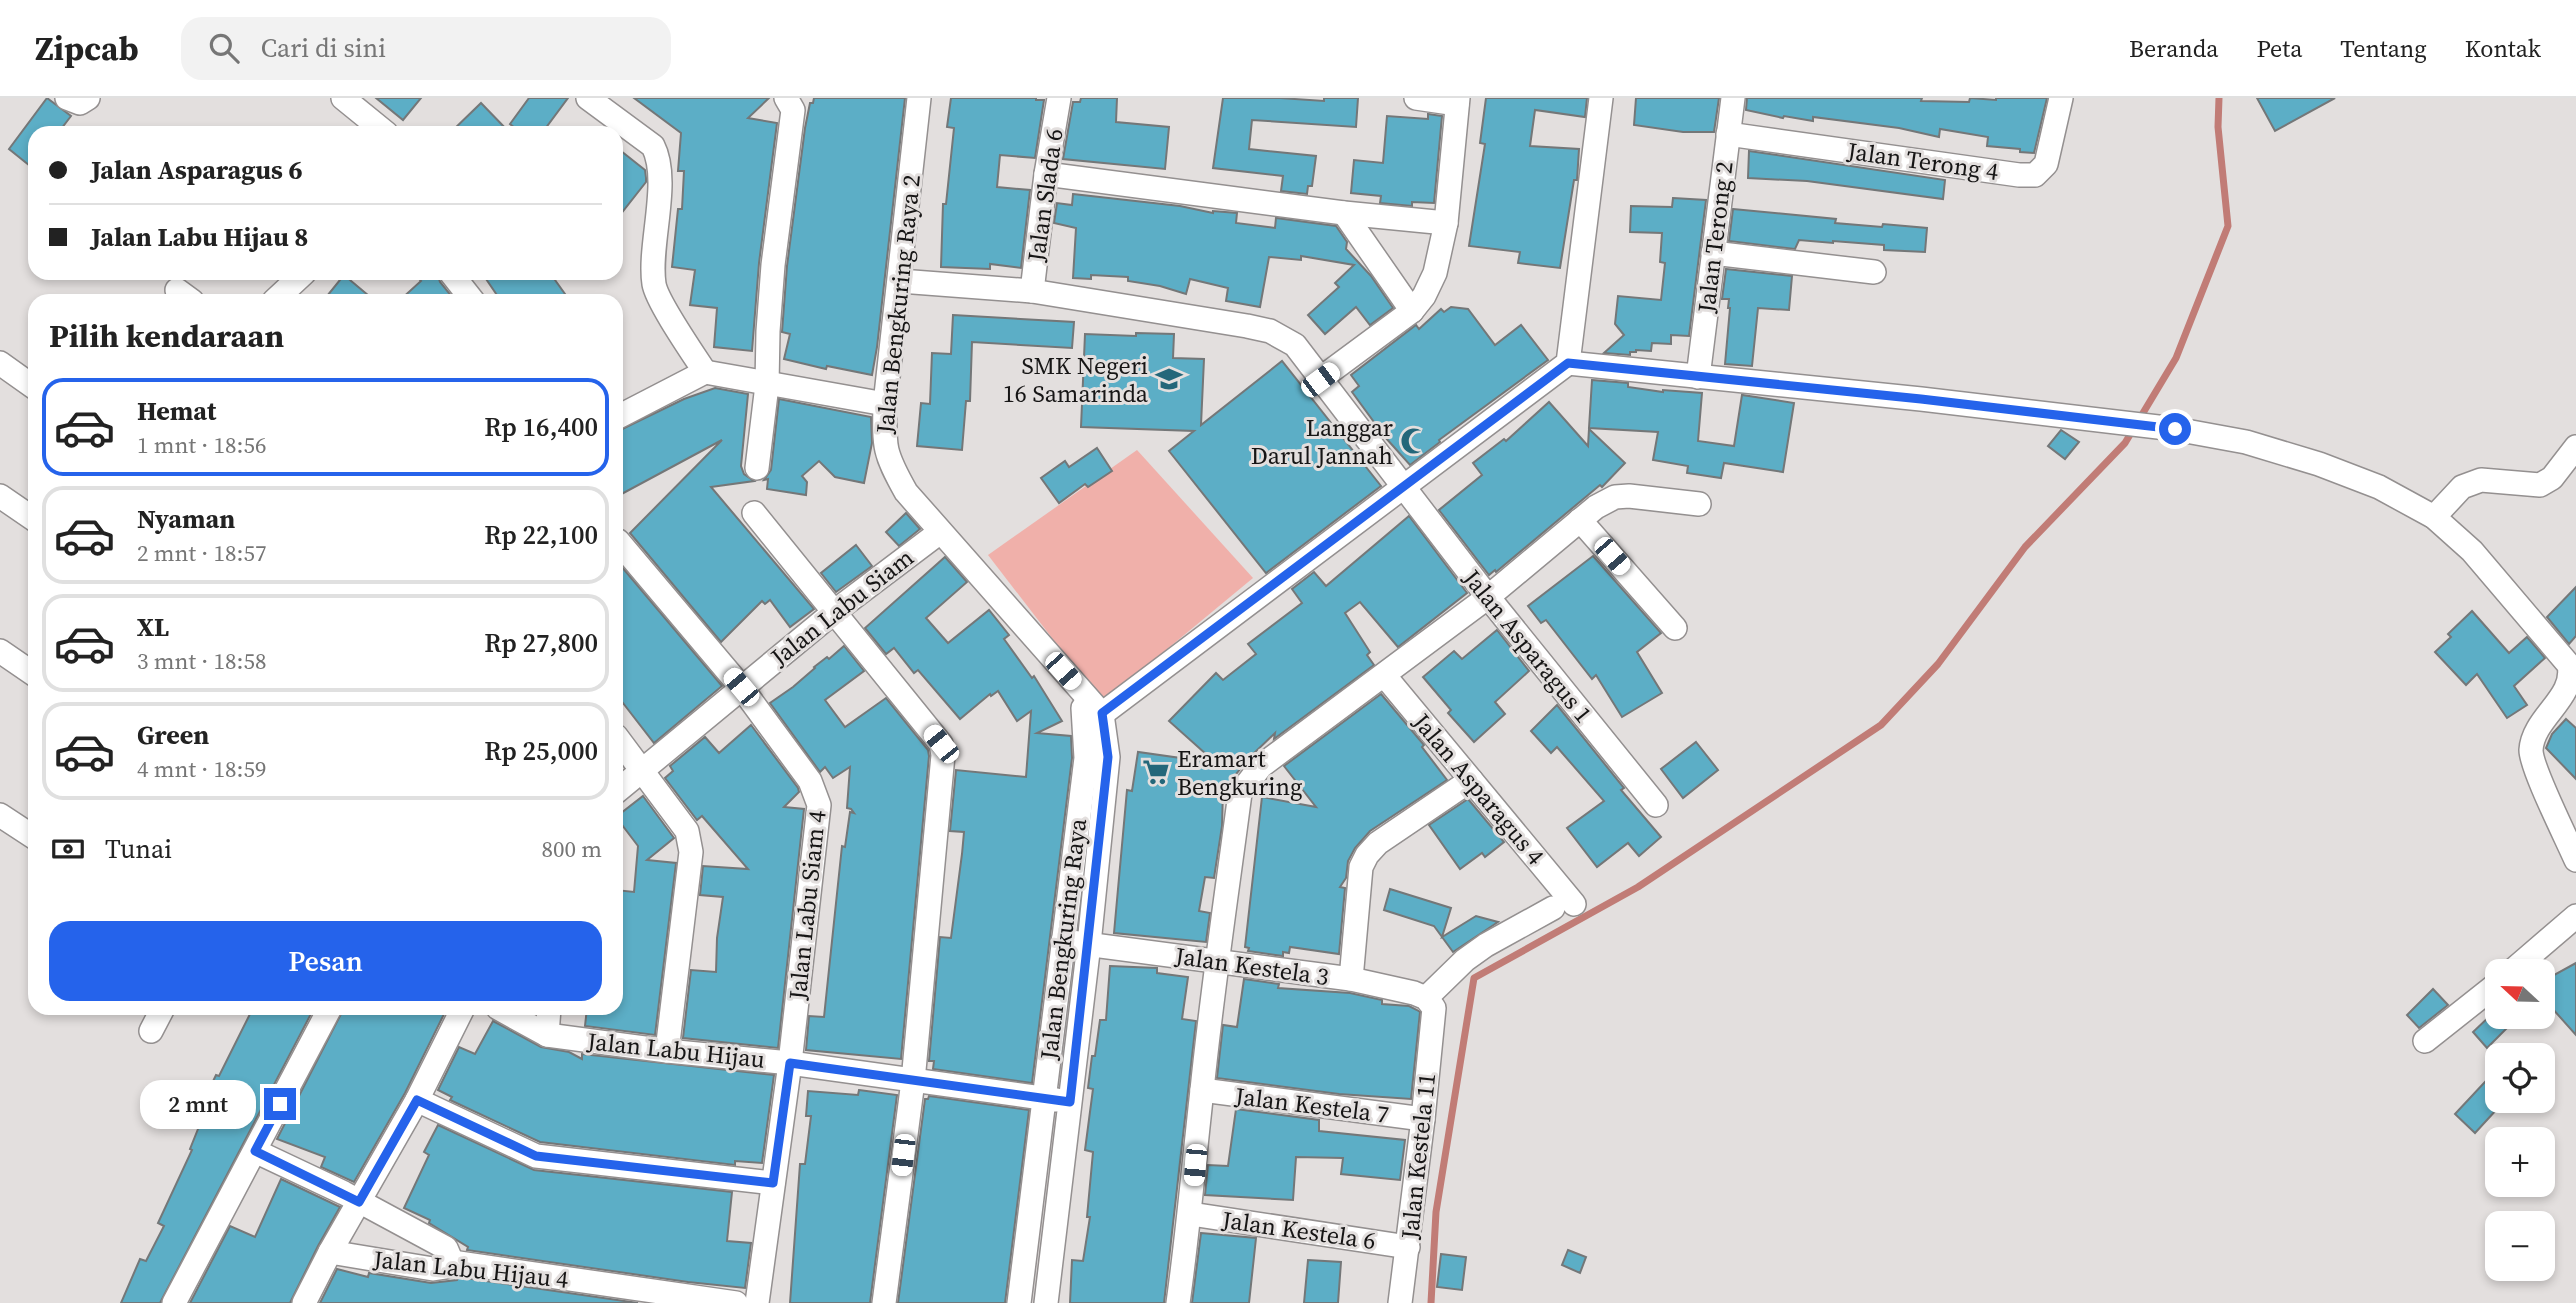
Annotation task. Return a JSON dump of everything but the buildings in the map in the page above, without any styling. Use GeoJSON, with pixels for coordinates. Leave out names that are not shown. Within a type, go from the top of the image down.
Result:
{"type":"FeatureCollection","features":[{"type":"Feature","properties":{"kind":"street"},"geometry":{"type":"LineString","coordinates":[[67,98],[75,103],[88,98]]}},
{"type":"Feature","properties":{"kind":"street"},"geometry":{"type":"LineString","coordinates":[[344,98],[378,126]]}},
{"type":"Feature","properties":{"kind":"street"},"geometry":{"type":"LineString","coordinates":[[757,468],[767,385],[773,265],[793,110],[786,98]]}},
{"type":"Feature","properties":{"kind":"street","name":"Jalan Bengkuring Raya 2"},"geometry":{"type":"LineString","coordinates":[[919,98],[886,404],[884,444],[887,458],[906,492],[1080,691],[1095,729]]}},
{"type":"Feature","properties":{"kind":"street","name":"Jalan Slada 6"},"geometry":{"type":"LineString","coordinates":[[1032,291],[1046,174],[1059,98]]}},
{"type":"Feature","properties":{"kind":"street"},"geometry":{"type":"LineString","coordinates":[[1320,380],[1412,312],[1424,296],[1435,273],[1446,223],[1457,101],[1416,98]]}},
{"type":"Feature","properties":{"kind":"street"},"geometry":{"type":"LineString","coordinates":[[1568,363],[1601,98]]}},
{"type":"Feature","properties":{"kind":"street","name":"Jalan Terong 2"},"geometry":{"type":"LineString","coordinates":[[1698,377],[1732,98]]}},
{"type":"Feature","properties":{"kind":"street","name":"Jalan Terong 4"},"geometry":{"type":"LineString","coordinates":[[1728,134],[2035,175],[2046,164],[2060,98]]}},
{"type":"Feature","properties":{"kind":"street"},"geometry":{"type":"LineString","coordinates":[[602,102],[653,146],[658,155],[659,193],[654,286],[705,372]]}},
{"type":"Feature","properties":{"kind":"street"},"geometry":{"type":"LineString","coordinates":[[1046,174],[1344,213],[1446,223]]}},
{"type":"Feature","properties":{"kind":"street"},"geometry":{"type":"LineString","coordinates":[[1344,213],[1412,312]]}},
{"type":"Feature","properties":{"kind":"street"},"geometry":{"type":"LineString","coordinates":[[1713,253],[1874,272]]}},
{"type":"Feature","properties":{"kind":"street"},"geometry":{"type":"LineString","coordinates":[[282,294],[296,280]]}},
{"type":"Feature","properties":{"kind":"street","name":"Jalan Asparagus 1"},"geometry":{"type":"LineString","coordinates":[[900,281],[1032,291],[1270,331],[1295,345],[1488,597],[1656,804]]}},
{"type":"Feature","properties":{"kind":"street"},"geometry":{"type":"LineString","coordinates":[[0,363],[28,383]]}},
{"type":"Feature","properties":{"kind":"street"},"geometry":{"type":"LineString","coordinates":[[1095,729],[1402,486],[1568,363],[2145,426],[2246,442],[2319,464],[2379,488],[2434,517],[2472,551],[2569,665],[2573,674],[2570,687],[2535,734],[2531,751],[2536,769],[2576,860]]}},
{"type":"Feature","properties":{"kind":"street"},"geometry":{"type":"LineString","coordinates":[[623,414],[705,372],[886,404]]}},
{"type":"Feature","properties":{"kind":"street"},"geometry":{"type":"LineString","coordinates":[[2434,517],[2462,487],[2481,480],[2540,485],[2552,478],[2576,447]]}},
{"type":"Feature","properties":{"kind":"street"},"geometry":{"type":"LineString","coordinates":[[0,496],[28,515]]}},
{"type":"Feature","properties":{"kind":"street"},"geometry":{"type":"LineString","coordinates":[[1178,1303],[1191,1214],[1217,961],[1240,793],[1261,766],[1488,597],[1596,506],[1615,497],[1659,498],[1699,504]]}},
{"type":"Feature","properties":{"kind":"street"},"geometry":{"type":"LineString","coordinates":[[754,513],[941,744],[943,755],[913,1081],[884,1303]]}},
{"type":"Feature","properties":{"kind":"street"},"geometry":{"type":"LineString","coordinates":[[1580,520],[1675,628]]}},
{"type":"Feature","properties":{"kind":"street","name":"Jalan Labu Siam"},"geometry":{"type":"LineString","coordinates":[[623,786],[834,612],[940,532]]}},
{"type":"Feature","properties":{"kind":"street","name":"Jalan Labu Siam 4"},"geometry":{"type":"LineString","coordinates":[[623,547],[741,687],[810,782],[819,805],[790,1063],[757,1303]]}},
{"type":"Feature","properties":{"kind":"street"},"geometry":{"type":"LineString","coordinates":[[0,651],[28,670]]}},
{"type":"Feature","properties":{"kind":"street","name":"Jalan Asparagus 4"},"geometry":{"type":"LineString","coordinates":[[1384,675],[1471,780],[1563,906],[1465,960],[1430,1003]]}},
{"type":"Feature","properties":{"kind":"street","name":"Jalan Bengkuring Raya"},"geometry":{"type":"LineString","coordinates":[[1019,1303],[1063,941],[1095,729]]}},
{"type":"Feature","properties":{"kind":"street","name":"Jalan Bengkuring Raya"},"geometry":{"type":"LineString","coordinates":[[1046,1303],[1089,944],[1108,757],[1095,729]]}},
{"type":"Feature","properties":{"kind":"street"},"geometry":{"type":"LineString","coordinates":[[623,745],[691,840],[667,1051]]}},
{"type":"Feature","properties":{"kind":"street"},"geometry":{"type":"LineString","coordinates":[[1351,979],[1361,867],[1367,855],[1378,843],[1471,780]]}},
{"type":"Feature","properties":{"kind":"street"},"geometry":{"type":"LineString","coordinates":[[0,815],[28,833]]}},
{"type":"Feature","properties":{"kind":"street"},"geometry":{"type":"LineString","coordinates":[[2526,959],[2576,916]]}},
{"type":"Feature","properties":{"kind":"street","name":"Jalan Kestela 3"},"geometry":{"type":"LineString","coordinates":[[1063,941],[1351,979],[1414,993],[1430,1003]]}},
{"type":"Feature","properties":{"kind":"street"},"geometry":{"type":"LineString","coordinates":[[2425,1041],[2485,994]]}},
{"type":"Feature","properties":{"kind":"street","name":"Jalan Kestela 11"},"geometry":{"type":"LineString","coordinates":[[1400,1303],[1423,1119],[1430,1003]]}},
{"type":"Feature","properties":{"kind":"street"},"geometry":{"type":"LineString","coordinates":[[151,1031],[159,1015]]}},
{"type":"Feature","properties":{"kind":"street"},"geometry":{"type":"LineString","coordinates":[[174,1303],[326,1015]]}},
{"type":"Feature","properties":{"kind":"street"},"geometry":{"type":"LineString","coordinates":[[304,1303],[417,1100],[460,1015]]}},
{"type":"Feature","properties":{"kind":"street","name":"Jalan Labu Hijau"},"geometry":{"type":"LineString","coordinates":[[511,1015],[547,1035],[667,1051],[790,1063],[1070,1102]]}},
{"type":"Feature","properties":{"kind":"street"},"geometry":{"type":"LineString","coordinates":[[547,1035],[549,1015]]}},
{"type":"Feature","properties":{"kind":"street","name":"Jalan Kestela 7"},"geometry":{"type":"LineString","coordinates":[[1202,1090],[1423,1119]]}},
{"type":"Feature","properties":{"kind":"street"},"geometry":{"type":"LineString","coordinates":[[417,1100],[536,1156],[773,1183]]}},
{"type":"Feature","properties":{"kind":"street"},"geometry":{"type":"LineString","coordinates":[[255,1151],[446,1248],[453,1262]]}},
{"type":"Feature","properties":{"kind":"street","name":"Jalan Kestela 6"},"geometry":{"type":"LineString","coordinates":[[1191,1214],[1408,1247]]}},
{"type":"Feature","properties":{"kind":"street","name":"Jalan Labu Hijau 4"},"geometry":{"type":"LineString","coordinates":[[330,1252],[433,1269],[446,1267],[453,1262],[736,1303]]}},
{"type":"Feature","properties":{"kind":"shaded area"},"geometry":{"type":"Polygon","coordinates":[[[1137,450],[1253,578],[1102,703],[988,555],[1137,450]]]}},
{"type":"Feature","properties":{"kind":"waterway"},"geometry":{"type":"LineString","coordinates":[[1431,1303],[1436,1212],[1474,978],[1638,887],[1881,725],[1938,664],[2025,547],[2125,443],[2176,358],[2228,226],[2218,127],[2219,98]]}},
{"type":"Feature","properties":{"kind":"place","name":"SMK Negeri 16 Samarinda"},"geometry":{"type":"Point","coordinates":[1169,379]}},
{"type":"Feature","properties":{"kind":"place","name":"Langgar Darul Jannah"},"geometry":{"type":"Point","coordinates":[1414,441]}},
{"type":"Feature","properties":{"kind":"place","name":"Eramart Bengkuring"},"geometry":{"type":"Point","coordinates":[1156,772]}},
{"type":"Feature","properties":{"kind":"route"},"geometry":{"type":"LineString","coordinates":[[280,1104],[255,1151],[359,1202],[417,1100],[536,1156],[773,1183],[790,1063],[1070,1102],[1108,757],[1102,713],[1568,363],[1921,399],[2175,429]]}}]}
